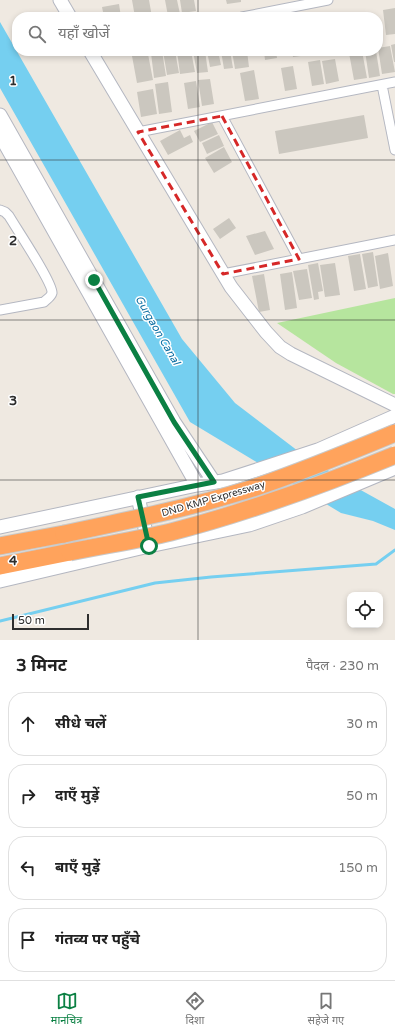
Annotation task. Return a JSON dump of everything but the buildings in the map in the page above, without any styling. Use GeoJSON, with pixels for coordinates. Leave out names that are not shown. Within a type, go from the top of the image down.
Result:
{"type":"FeatureCollection","features":[{"type":"Feature","properties":{"kind":"highway","name":"DND KMP Expressway"},"geometry":{"type":"LineString","coordinates":[[0,546],[165,513],[250,489],[319,464],[395,433]]}},
{"type":"Feature","properties":{"kind":"highway","name":"DND KMP Expressway"},"geometry":{"type":"LineString","coordinates":[[0,566],[170,532],[258,507],[322,484],[395,455]]}},
{"type":"Feature","properties":{"kind":"street"},"geometry":{"type":"LineString","coordinates":[[60,0],[67,12]]}},
{"type":"Feature","properties":{"kind":"street"},"geometry":{"type":"LineString","coordinates":[[258,12],[284,4],[328,0]]}},
{"type":"Feature","properties":{"kind":"street"},"geometry":{"type":"LineString","coordinates":[[93,56],[231,287],[266,332],[280,347],[291,354],[395,405]]}},
{"type":"Feature","properties":{"kind":"street"},"geometry":{"type":"LineString","coordinates":[[138,132],[395,82]]}},
{"type":"Feature","properties":{"kind":"street"},"geometry":{"type":"LineString","coordinates":[[382,85],[395,150]]}},
{"type":"Feature","properties":{"kind":"street"},"geometry":{"type":"LineString","coordinates":[[0,115],[174,422],[214,482]]}},
{"type":"Feature","properties":{"kind":"street"},"geometry":{"type":"LineString","coordinates":[[222,116],[299,259]]}},
{"type":"Feature","properties":{"kind":"street"},"geometry":{"type":"LineString","coordinates":[[0,135],[197,485]]}},
{"type":"Feature","properties":{"kind":"street"},"geometry":{"type":"LineString","coordinates":[[0,210],[9,216],[40,266],[52,292],[50,298],[44,302],[0,310]]}},
{"type":"Feature","properties":{"kind":"street"},"geometry":{"type":"LineString","coordinates":[[223,274],[395,240]]}},
{"type":"Feature","properties":{"kind":"street"},"geometry":{"type":"LineString","coordinates":[[0,527],[138,497],[223,481],[318,450],[395,416]]}},
{"type":"Feature","properties":{"kind":"street"},"geometry":{"type":"LineString","coordinates":[[0,580],[249,525],[309,504],[395,468]]}},
{"type":"Feature","properties":{"kind":"street"},"geometry":{"type":"LineString","coordinates":[[138,497],[149,546]]}},
{"type":"Feature","properties":{"kind":"highlighted area"},"geometry":{"type":"Polygon","coordinates":[[[222,116],[299,259],[223,274],[138,132],[222,116]]]}},
{"type":"Feature","properties":{"kind":"green space"},"geometry":{"type":"Polygon","coordinates":[[[395,298],[395,394],[336,363],[277,323],[395,298]]]}},
{"type":"Feature","properties":{"kind":"water","name":"Gurgaon Canal"},"geometry":{"type":"Polygon","coordinates":[[[0,22],[12,43],[12,56],[20,56],[182,339],[235,403],[298,451],[348,483],[395,509],[395,530],[373,521],[341,513],[190,422],[0,88],[0,22]]]}},
{"type":"Feature","properties":{"kind":"waterway"},"geometry":{"type":"LineString","coordinates":[[0,621],[155,583],[376,564],[395,550]]}},
{"type":"Feature","properties":{"kind":"route"},"geometry":{"type":"LineString","coordinates":[[94,280],[179,432],[214,482],[138,497],[149,546]]}}]}
